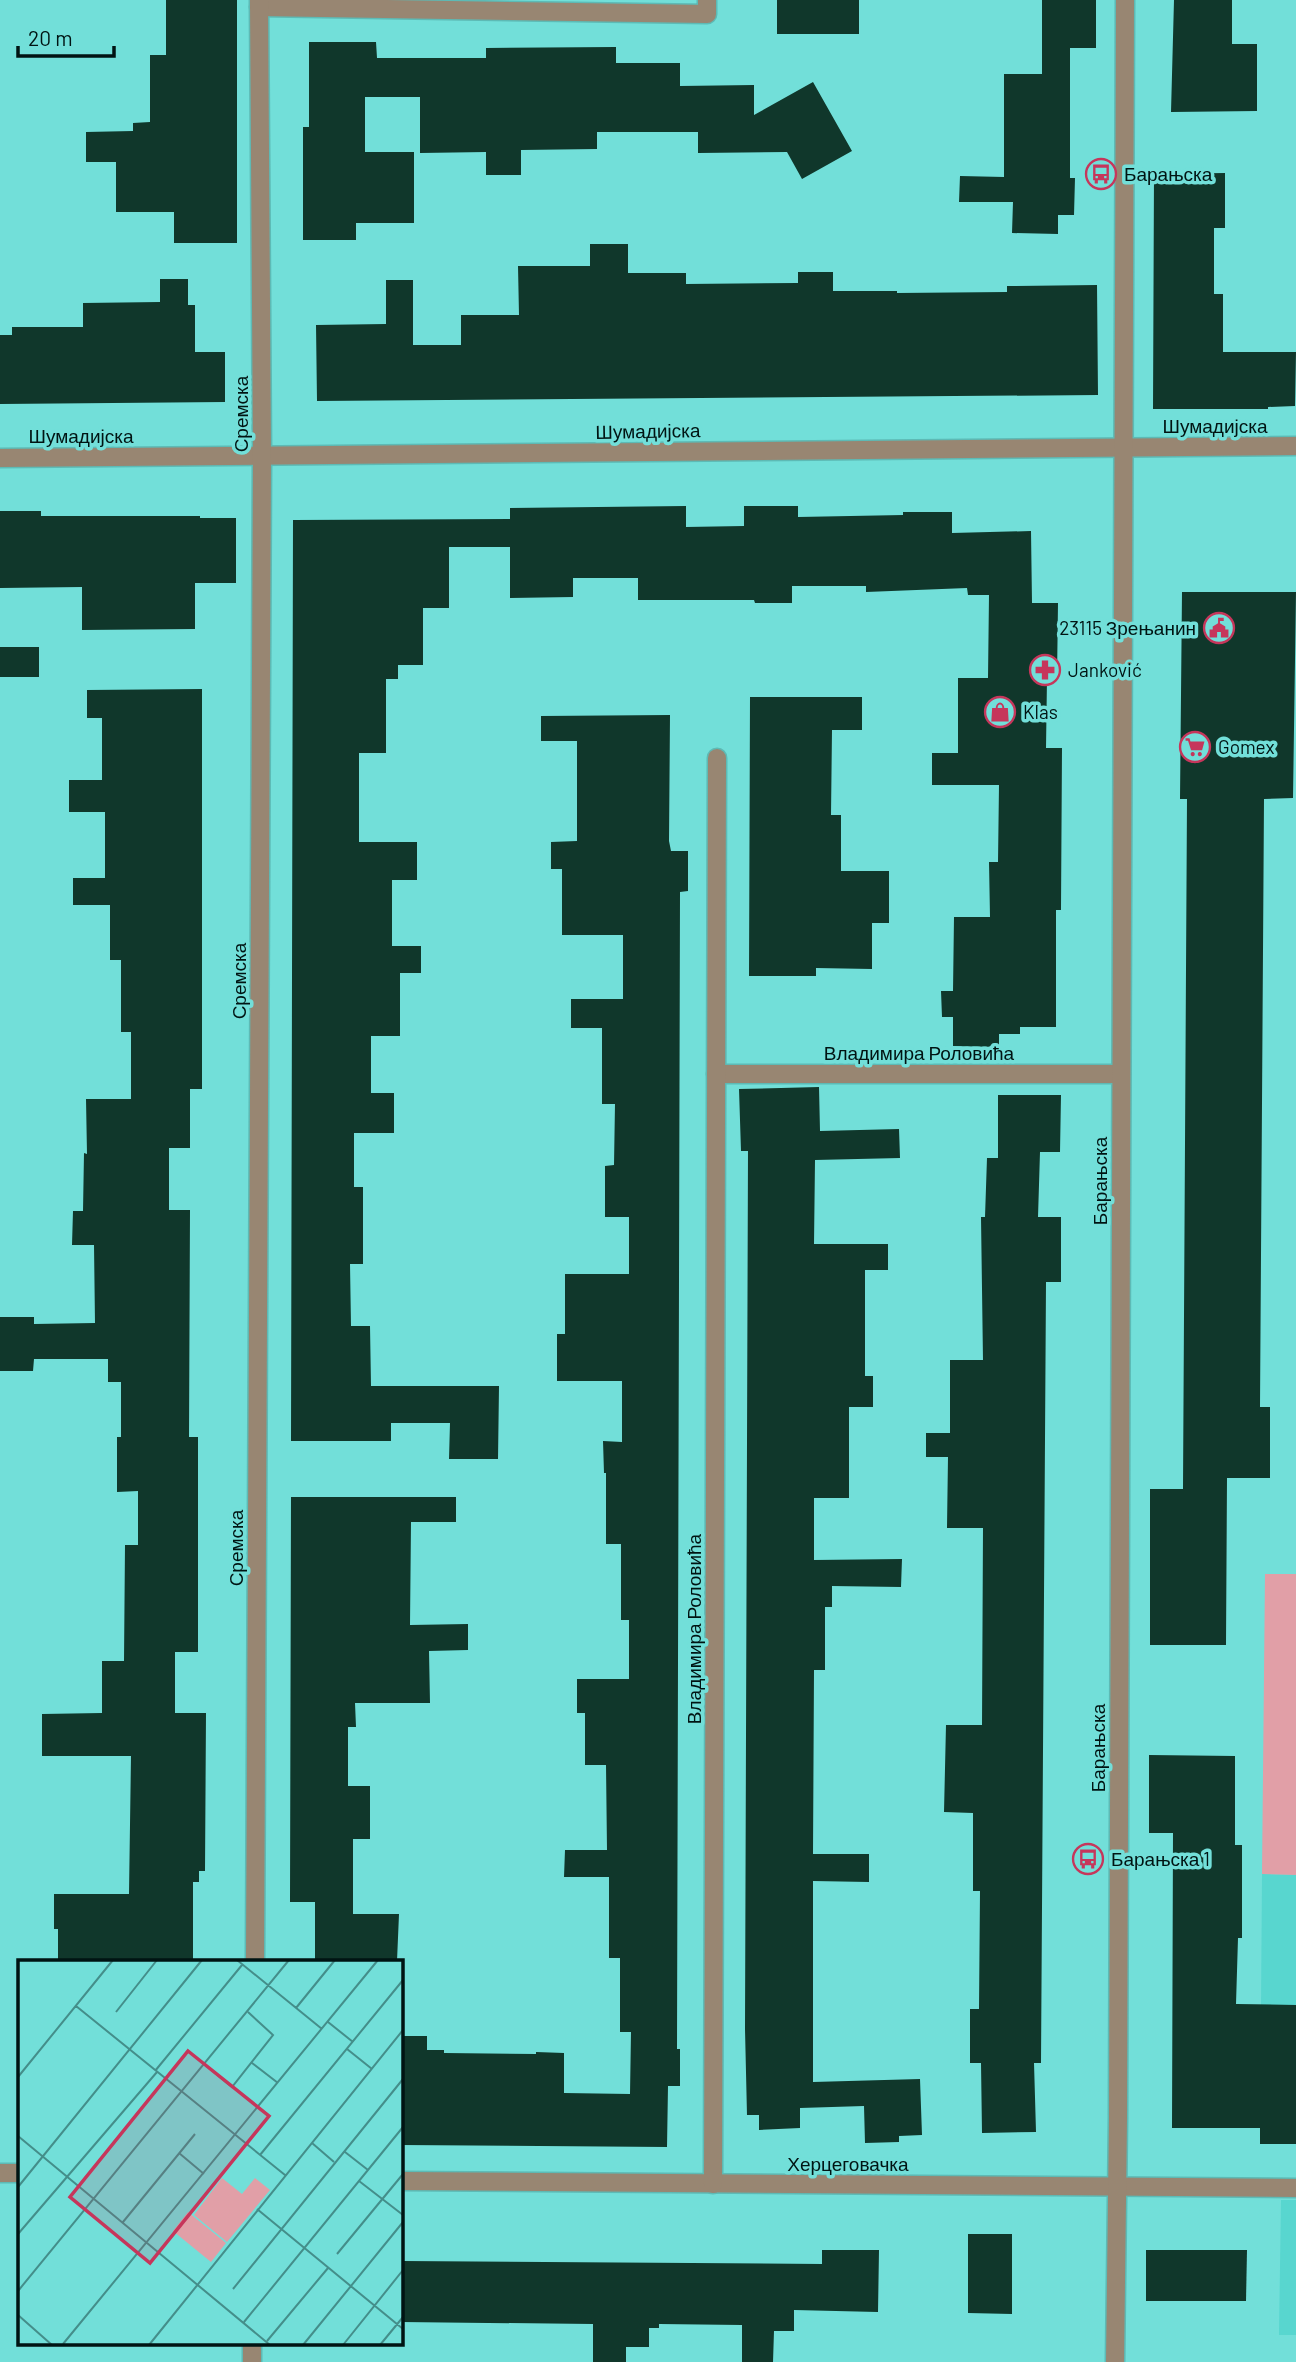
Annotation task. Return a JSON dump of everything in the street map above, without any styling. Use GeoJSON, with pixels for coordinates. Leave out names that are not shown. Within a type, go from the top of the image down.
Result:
{"type":"FeatureCollection","features":[{"type":"Feature","properties":{"kind":"street"},"geometry":{"type":"LineString","coordinates":[[259,3],[707,14],[707,0]]}},
{"type":"Feature","properties":{"kind":"street","name":"Барањска"},"geometry":{"type":"LineString","coordinates":[[1115,2362],[1118,2186],[1125,0]]}},
{"type":"Feature","properties":{"kind":"street","name":"Сремска"},"geometry":{"type":"LineString","coordinates":[[255,1960],[262,456],[259,3]]}},
{"type":"Feature","properties":{"kind":"street","name":"Шумадијска"},"geometry":{"type":"LineString","coordinates":[[0,458],[1296,446]]}},
{"type":"Feature","properties":{"kind":"street","name":"Владимира Роловића"},"geometry":{"type":"LineString","coordinates":[[713,2184],[717,758]]}},
{"type":"Feature","properties":{"kind":"street","name":"Владимира Роловића"},"geometry":{"type":"LineString","coordinates":[[716,1074],[1121,1074]]}},
{"type":"Feature","properties":{"kind":"street"},"geometry":{"type":"LineString","coordinates":[[0,2173],[18,2173]]}},
{"type":"Feature","properties":{"kind":"street","name":"Херцеговачка"},"geometry":{"type":"LineString","coordinates":[[402,2181],[1296,2188]]}},
{"type":"Feature","properties":{"kind":"street"},"geometry":{"type":"LineString","coordinates":[[252,2344],[252,2362]]}},
{"type":"Feature","properties":{"kind":"shaded area"},"geometry":{"type":"Polygon","coordinates":[[[1265,1574],[1296,1574],[1296,1875],[1262,1874],[1265,1574]]]}},
{"type":"Feature","properties":{"kind":"shaded area"},"geometry":{"type":"Polygon","coordinates":[[[1262,1874],[1296,1875],[1296,2144],[1260,2144],[1262,1874]]]}},
{"type":"Feature","properties":{"kind":"shaded area"},"geometry":{"type":"Polygon","coordinates":[[[1281,2200],[1296,2200],[1296,2335],[1279,2335],[1281,2200]]]}},
{"type":"Feature","properties":{"kind":"building"},"geometry":{"type":"Polygon","coordinates":[[[166,0],[237,0],[237,243],[174,243],[174,212],[116,212],[116,162],[86,162],[86,132],[133,131],[133,123],[150,122],[150,55],[166,55],[166,0]]]}},
{"type":"Feature","properties":{"kind":"building"},"geometry":{"type":"Polygon","coordinates":[[[777,0],[859,0],[859,34],[777,34],[777,0]]]}},
{"type":"Feature","properties":{"kind":"building"},"geometry":{"type":"Polygon","coordinates":[[[1042,0],[1096,0],[1096,48],[1070,48],[1070,178],[1075,178],[1074,215],[1058,215],[1058,234],[1012,233],[1013,202],[959,202],[960,176],[1004,177],[1004,74],[1042,74],[1042,0]]]}},
{"type":"Feature","properties":{"kind":"building"},"geometry":{"type":"Polygon","coordinates":[[[1174,0],[1232,0],[1232,44],[1257,44],[1257,111],[1171,112],[1174,0]]]}},
{"type":"Feature","properties":{"kind":"building"},"geometry":{"type":"Polygon","coordinates":[[[309,42],[376,42],[377,58],[486,58],[486,48],[616,47],[616,63],[680,63],[680,86],[754,85],[754,115],[813,82],[852,151],[802,179],[787,152],[698,153],[698,132],[597,132],[597,149],[521,150],[521,175],[486,175],[486,152],[420,153],[420,97],[365,97],[365,152],[414,152],[414,223],[356,223],[356,240],[303,240],[303,127],[309,127],[309,42]]]}},
{"type":"Feature","properties":{"kind":"building"},"geometry":{"type":"Polygon","coordinates":[[[1225,173],[1225,228],[1214,228],[1214,294],[1223,294],[1223,352],[1296,352],[1295,406],[1268,409],[1153,409],[1154,174],[1225,173]]]}},
{"type":"Feature","properties":{"kind":"building"},"geometry":{"type":"Polygon","coordinates":[[[590,244],[628,244],[628,273],[686,273],[686,284],[798,283],[798,272],[833,272],[833,291],[1007,292],[1007,286],[1097,285],[1098,395],[317,401],[316,325],[386,324],[386,280],[413,280],[413,345],[461,345],[461,315],[519,315],[518,266],[590,266],[590,244]]]}},
{"type":"Feature","properties":{"kind":"building"},"geometry":{"type":"Polygon","coordinates":[[[160,279],[188,279],[188,305],[195,305],[195,352],[225,352],[225,402],[0,404],[0,335],[12,335],[12,327],[83,327],[83,303],[160,302],[160,279]]]}},
{"type":"Feature","properties":{"kind":"building"},"geometry":{"type":"Polygon","coordinates":[[[686,506],[686,527],[744,526],[744,506],[798,506],[798,517],[952,512],[952,533],[1031,531],[1032,603],[1058,603],[1057,678],[1047,678],[1046,748],[1062,748],[1061,910],[1056,910],[1056,1027],[1020,1027],[1020,1034],[999,1034],[999,1047],[953,1046],[953,1017],[942,1017],[941,991],[953,991],[954,917],[990,917],[989,862],[998,862],[999,785],[932,785],[932,753],[958,753],[958,678],[988,678],[989,595],[968,595],[967,588],[866,592],[866,586],[792,586],[792,603],[755,603],[754,600],[638,600],[638,578],[573,578],[573,597],[510,598],[510,547],[449,547],[449,608],[423,608],[423,665],[398,665],[398,679],[386,679],[386,753],[359,753],[359,842],[417,842],[417,880],[392,880],[392,946],[421,946],[421,973],[400,973],[400,1036],[371,1036],[371,1093],[394,1093],[394,1133],[354,1133],[354,1187],[363,1187],[363,1264],[350,1264],[351,1326],[370,1326],[371,1386],[499,1386],[498,1459],[449,1459],[450,1423],[391,1423],[391,1441],[291,1441],[293,520],[510,519],[510,508],[686,506]]]}},
{"type":"Feature","properties":{"kind":"building"},"geometry":{"type":"Polygon","coordinates":[[[0,511],[41,511],[41,516],[236,518],[236,583],[195,583],[195,629],[82,630],[82,587],[0,588],[0,511]]]}},
{"type":"Feature","properties":{"kind":"building"},"geometry":{"type":"Polygon","coordinates":[[[1182,592],[1296,592],[1293,798],[1264,799],[1260,1407],[1270,1407],[1270,1478],[1227,1478],[1226,1645],[1150,1645],[1150,1489],[1183,1489],[1187,799],[1180,799],[1182,592]]]}},
{"type":"Feature","properties":{"kind":"building"},"geometry":{"type":"Polygon","coordinates":[[[0,647],[39,647],[39,677],[0,677],[0,647]]]}},
{"type":"Feature","properties":{"kind":"building"},"geometry":{"type":"Polygon","coordinates":[[[202,689],[202,1089],[190,1089],[190,1148],[169,1148],[169,1210],[190,1210],[189,1437],[198,1437],[198,1652],[175,1652],[175,1713],[206,1713],[205,1871],[199,1871],[199,1882],[193,1882],[193,1960],[58,1960],[58,1929],[54,1929],[54,1894],[129,1894],[131,1756],[42,1756],[42,1714],[102,1713],[102,1661],[124,1661],[125,1545],[138,1545],[138,1491],[117,1492],[121,1382],[108,1382],[108,1359],[34,1359],[33,1371],[0,1371],[0,1317],[34,1317],[34,1324],[95,1323],[94,1245],[72,1245],[73,1211],[83,1211],[84,1153],[87,1154],[86,1099],[131,1099],[131,1032],[121,1032],[121,960],[110,960],[110,905],[73,905],[73,878],[105,878],[105,812],[69,812],[69,780],[102,780],[102,718],[87,718],[87,690],[202,689]]]}},
{"type":"Feature","properties":{"kind":"building"},"geometry":{"type":"Polygon","coordinates":[[[750,697],[862,697],[862,730],[832,730],[831,815],[841,815],[841,871],[889,871],[889,923],[872,923],[872,969],[816,968],[816,976],[749,976],[750,697]]]}},
{"type":"Feature","properties":{"kind":"building"},"geometry":{"type":"Polygon","coordinates":[[[670,715],[669,841],[671,851],[688,851],[688,891],[680,892],[677,2049],[680,2049],[680,2086],[668,2086],[667,2147],[402,2145],[402,2036],[427,2036],[427,2050],[444,2050],[444,2053],[564,2053],[564,2093],[630,2094],[631,2032],[620,2032],[620,1958],[609,1958],[609,1877],[564,1877],[565,1850],[607,1850],[606,1765],[585,1765],[585,1713],[577,1713],[577,1679],[629,1679],[629,1620],[621,1620],[621,1544],[606,1544],[603,1441],[622,1442],[622,1381],[557,1381],[557,1334],[565,1334],[565,1274],[629,1274],[629,1217],[605,1217],[605,1166],[614,1165],[615,1104],[602,1104],[602,1028],[571,1028],[571,999],[623,999],[623,935],[562,935],[562,869],[551,869],[551,842],[577,841],[577,741],[541,741],[541,716],[670,715]]]}},
{"type":"Feature","properties":{"kind":"building"},"geometry":{"type":"Polygon","coordinates":[[[819,1087],[820,1131],[899,1129],[900,1158],[815,1160],[814,1244],[888,1244],[888,1270],[865,1270],[865,1376],[873,1376],[873,1407],[849,1407],[849,1498],[814,1498],[814,1560],[902,1559],[901,1587],[832,1586],[832,1607],[825,1607],[825,1670],[814,1670],[813,1854],[869,1854],[869,1882],[813,1881],[813,2082],[920,2079],[922,2135],[899,2136],[899,2142],[865,2143],[864,2106],[800,2108],[800,2128],[759,2130],[759,2115],[747,2115],[748,1151],[741,1151],[739,1089],[819,1087]]]}},
{"type":"Feature","properties":{"kind":"building"},"geometry":{"type":"Polygon","coordinates":[[[998,1095],[1061,1095],[1060,1152],[1040,1152],[1038,1217],[1061,1217],[1061,1282],[1046,1282],[1041,2063],[1034,2063],[1036,2132],[982,2133],[981,2063],[970,2063],[970,2009],[979,2009],[980,1891],[973,1891],[973,1813],[944,1812],[946,1725],[982,1725],[983,1528],[947,1528],[948,1457],[926,1457],[926,1433],[950,1433],[950,1360],[983,1360],[981,1217],[985,1217],[987,1158],[998,1158],[998,1095]]]}},
{"type":"Feature","properties":{"kind":"building"},"geometry":{"type":"Polygon","coordinates":[[[291,1497],[456,1497],[456,1522],[411,1522],[410,1625],[468,1624],[468,1650],[429,1651],[430,1703],[355,1703],[356,1727],[348,1727],[348,1786],[370,1786],[370,1839],[353,1839],[353,1914],[399,1914],[397,1960],[315,1960],[315,1902],[290,1902],[291,1497]]]}},
{"type":"Feature","properties":{"kind":"building"},"geometry":{"type":"Polygon","coordinates":[[[1149,1755],[1235,1756],[1235,1845],[1242,1845],[1242,1938],[1238,1938],[1236,2004],[1296,2005],[1296,2144],[1260,2144],[1260,2128],[1172,2128],[1173,1833],[1149,1833],[1149,1755]]]}},
{"type":"Feature","properties":{"kind":"building"},"geometry":{"type":"Polygon","coordinates":[[[968,2234],[1012,2234],[1012,2314],[968,2313],[968,2234]]]}},
{"type":"Feature","properties":{"kind":"building"},"geometry":{"type":"Polygon","coordinates":[[[822,2250],[879,2250],[878,2312],[794,2310],[794,2331],[774,2331],[773,2362],[742,2362],[742,2325],[659,2324],[659,2328],[649,2328],[649,2347],[626,2347],[626,2362],[593,2362],[593,2324],[402,2322],[402,2261],[822,2264],[822,2250]]]}},
{"type":"Feature","properties":{"kind":"building"},"geometry":{"type":"Polygon","coordinates":[[[1146,2250],[1247,2250],[1246,2301],[1146,2301],[1146,2250]]]}},
{"type":"Feature","properties":{"kind":"place","name":"Барањска"},"geometry":{"type":"Point","coordinates":[1101,174]}},
{"type":"Feature","properties":{"kind":"place","name":"23115 Зрењанин"},"geometry":{"type":"Point","coordinates":[1219,628]}},
{"type":"Feature","properties":{"kind":"place","name":"Janković"},"geometry":{"type":"Point","coordinates":[1045,670]}},
{"type":"Feature","properties":{"kind":"place","name":"Klas"},"geometry":{"type":"Point","coordinates":[1000,712]}},
{"type":"Feature","properties":{"kind":"place","name":"Gomex"},"geometry":{"type":"Point","coordinates":[1195,747]}},
{"type":"Feature","properties":{"kind":"place","name":"Барањска 1"},"geometry":{"type":"Point","coordinates":[1088,1859]}}]}
